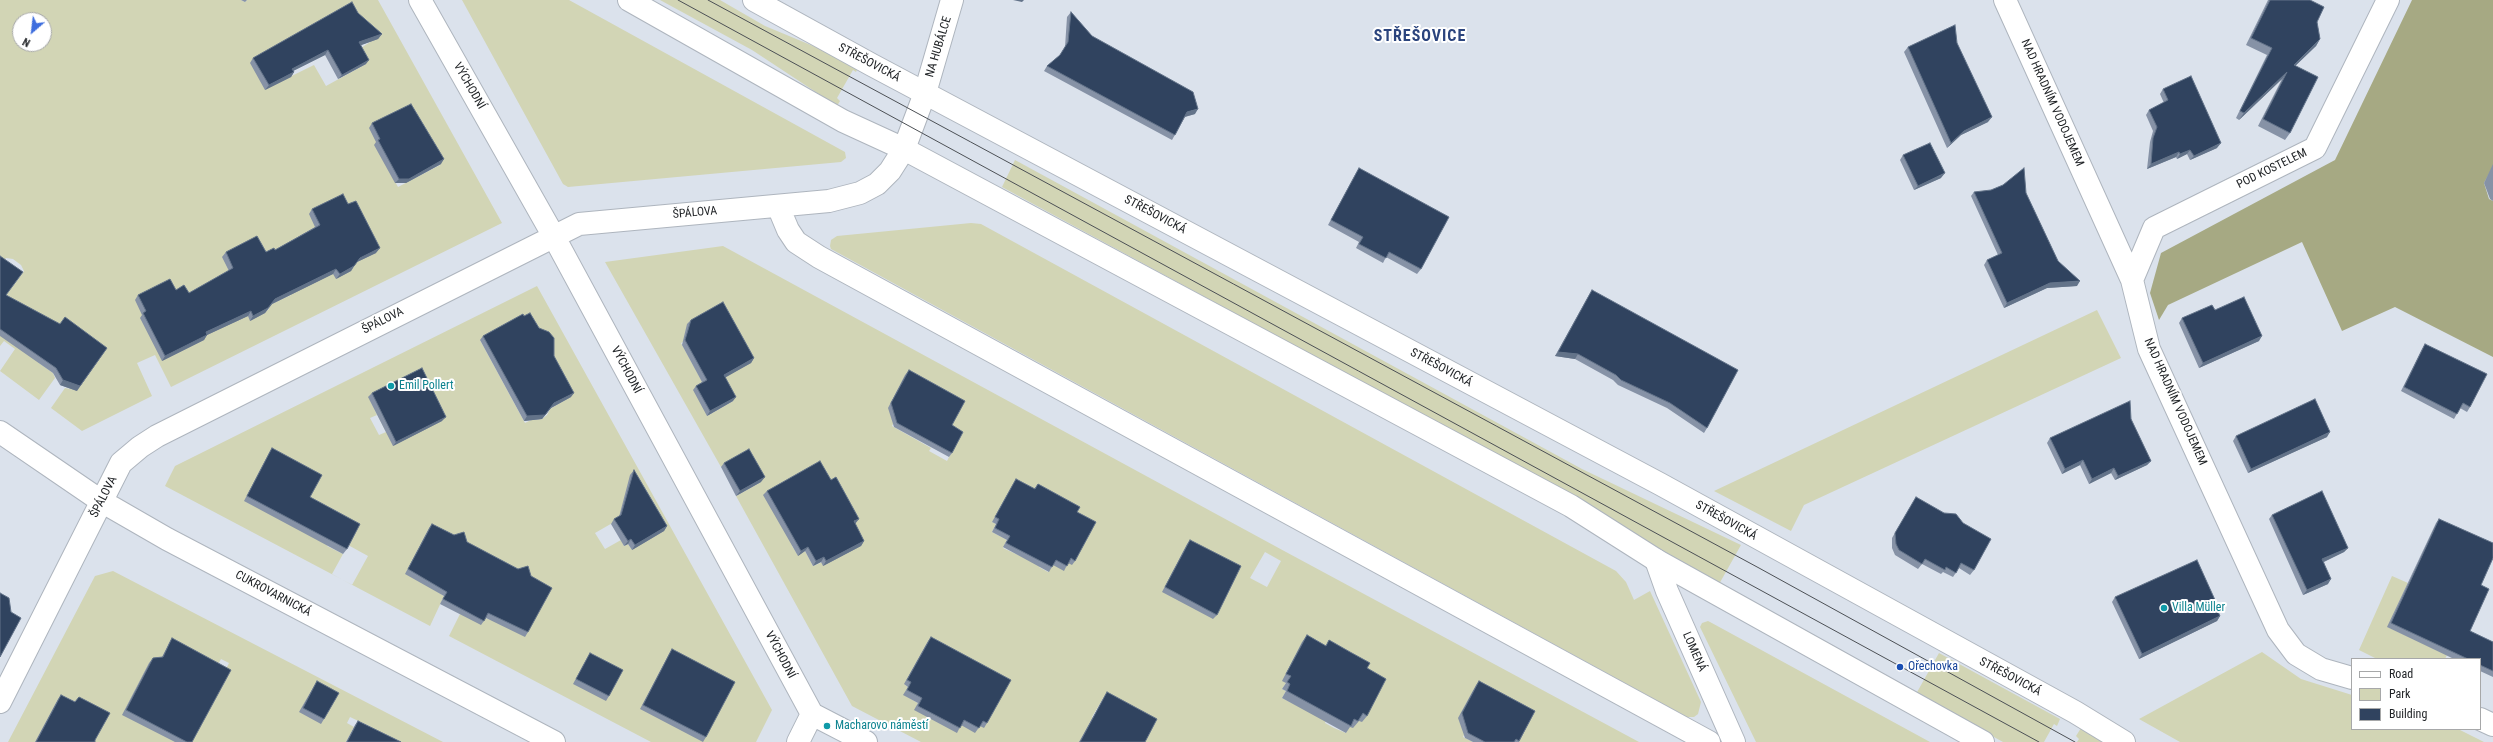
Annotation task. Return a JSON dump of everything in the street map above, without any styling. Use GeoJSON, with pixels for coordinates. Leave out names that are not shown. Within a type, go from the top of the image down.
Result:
{"type":"FeatureCollection","features":[{"type":"Feature","properties":{"kind":"street","name":"VÝCHODNÍ"},"geometry":{"type":"LineString","coordinates":[[420,0],[553,235],[812,714]]}},
{"type":"Feature","properties":{"kind":"street"},"geometry":{"type":"LineString","coordinates":[[629,0],[843,121],[904,149],[1571,506],[1656,560],[1983,742]]}},
{"type":"Feature","properties":{"kind":"street","name":"STŘEŠOVICKÁ"},"geometry":{"type":"LineString","coordinates":[[754,0],[925,93],[1660,484],[2075,712],[2124,742]]}},
{"type":"Feature","properties":{"kind":"street","name":"NA HUBÁLCE"},"geometry":{"type":"LineString","coordinates":[[904,149],[925,93],[952,0]]}},
{"type":"Feature","properties":{"kind":"street","name":"NAD HRADNÍM VODOJEMEM"},"geometry":{"type":"LineString","coordinates":[[2005,0],[2132,280],[2149,350],[2278,630],[2296,654],[2321,669],[2351,678]]}},
{"type":"Feature","properties":{"kind":"street","name":"POD KOSTELEM"},"geometry":{"type":"LineString","coordinates":[[2132,280],[2154,228],[2315,148],[2388,0]]}},
{"type":"Feature","properties":{"kind":"street","name":"ŠPÁLOVA"},"geometry":{"type":"LineString","coordinates":[[0,702],[121,463],[156,436],[553,235],[579,224],[829,201],[860,193],[877,184],[890,171],[904,149]]}},
{"type":"Feature","properties":{"kind":"street"},"geometry":{"type":"LineString","coordinates":[[778,206],[788,230],[796,242],[819,257],[1709,742]]}},
{"type":"Feature","properties":{"kind":"street","name":"CUKROVARNICKÁ"},"geometry":{"type":"LineString","coordinates":[[0,432],[101,501],[167,539],[554,742]]}},
{"type":"Feature","properties":{"kind":"street","name":"LOMENÁ"},"geometry":{"type":"LineString","coordinates":[[1656,560],[1667,591],[1734,742]]}},
{"type":"Feature","properties":{"kind":"street"},"geometry":{"type":"LineString","coordinates":[[798,742],[812,714],[866,742]]}},
{"type":"Feature","properties":{"kind":"street"},"geometry":{"type":"LineString","coordinates":[[2481,720],[2493,726]]}},
{"type":"Feature","properties":{"kind":"green space"},"geometry":{"type":"Polygon","coordinates":[[[0,0],[241,0],[245,2],[247,0],[378,0],[502,223],[171,387],[155,355],[137,363],[152,396],[82,431],[51,408],[65,388],[77,390],[103,353],[39,363],[53,373],[55,378],[39,400],[0,371],[15,349],[4,341],[0,346],[0,303],[24,271],[21,265],[13,259],[6,258],[2,264],[0,263],[0,0]],[[299,36],[265,89],[314,65],[326,86],[366,64],[358,50],[370,42],[299,36]],[[377,143],[375,145],[398,187],[440,165],[377,143]],[[274,258],[230,273],[249,315],[260,315],[269,309],[269,305],[291,295],[274,258]]]}},
{"type":"Feature","properties":{"kind":"green space"},"geometry":{"type":"Polygon","coordinates":[[[462,0],[569,0],[845,152],[846,158],[841,162],[568,187],[563,184],[462,0]]]}},
{"type":"Feature","properties":{"kind":"green space"},"geometry":{"type":"Polygon","coordinates":[[[660,0],[720,0],[765,26],[859,65],[856,72],[853,70],[837,98],[840,101],[837,106],[752,50],[660,0]]]}},
{"type":"Feature","properties":{"kind":"green space"},"geometry":{"type":"Polygon","coordinates":[[[2412,0],[2493,0],[2493,166],[2484,183],[2489,199],[2493,201],[2493,357],[2395,307],[2342,331],[2302,242],[2168,305],[2159,320],[2150,293],[2161,253],[2335,160],[2412,0]]]}},
{"type":"Feature","properties":{"kind":"green space"},"geometry":{"type":"Polygon","coordinates":[[[1015,160],[1582,469],[1741,545],[1718,586],[1598,510],[1002,187],[1015,160]]]}},
{"type":"Feature","properties":{"kind":"green space"},"geometry":{"type":"Polygon","coordinates":[[[971,223],[981,224],[1616,571],[1626,582],[1634,600],[1650,591],[1701,702],[1698,714],[1694,717],[1687,717],[831,249],[830,246],[831,240],[837,236],[971,223]]]}},
{"type":"Feature","properties":{"kind":"green space"},"geometry":{"type":"Polygon","coordinates":[[[723,246],[1639,742],[1518,742],[1467,728],[1463,737],[1473,742],[1144,742],[1104,697],[1092,717],[1096,720],[1084,742],[921,742],[852,706],[736,496],[761,482],[745,454],[721,467],[605,262],[723,246]],[[689,339],[681,343],[704,385],[707,416],[733,401],[689,339]],[[896,418],[892,426],[931,448],[929,451],[947,461],[960,436],[896,418]],[[1031,494],[992,522],[996,524],[992,532],[1007,540],[1003,548],[1040,565],[1039,567],[1048,572],[1053,565],[1031,494]],[[792,546],[798,555],[805,551],[813,566],[861,546],[792,546]],[[1265,552],[1250,578],[1267,587],[1281,561],[1265,552]],[[1286,683],[1282,689],[1286,691],[1282,698],[1326,720],[1325,723],[1346,733],[1349,726],[1358,720],[1362,722],[1286,683]],[[904,684],[908,687],[904,695],[918,703],[915,710],[961,725],[979,725],[904,684]]]}},
{"type":"Feature","properties":{"kind":"green space"},"geometry":{"type":"Polygon","coordinates":[[[537,286],[772,710],[756,742],[651,742],[449,636],[460,614],[485,618],[497,622],[433,589],[444,596],[430,626],[352,585],[368,556],[348,545],[341,520],[327,546],[343,554],[332,574],[342,580],[165,486],[175,466],[537,286]],[[480,340],[525,423],[531,420],[542,419],[547,415],[550,409],[570,397],[480,340]],[[369,398],[377,415],[370,418],[379,435],[386,432],[369,398]],[[628,514],[595,533],[605,549],[621,540],[624,546],[628,544],[632,550],[628,514]]]}},
{"type":"Feature","properties":{"kind":"green space"},"geometry":{"type":"Polygon","coordinates":[[[2097,310],[2121,358],[1804,505],[1791,531],[1714,491],[2097,310]]]}},
{"type":"Feature","properties":{"kind":"green space"},"geometry":{"type":"Polygon","coordinates":[[[113,571],[443,742],[388,742],[371,727],[350,717],[347,723],[354,727],[346,742],[191,742],[229,663],[221,659],[175,742],[91,742],[75,701],[36,742],[8,742],[95,576],[113,571]]]}},
{"type":"Feature","properties":{"kind":"green space"},"geometry":{"type":"Polygon","coordinates":[[[2392,576],[2408,583],[2388,627],[2447,655],[2446,658],[2375,658],[2359,650],[2392,576]]]}},
{"type":"Feature","properties":{"kind":"green space"},"geometry":{"type":"Polygon","coordinates":[[[1708,621],[1930,742],[1756,742],[1700,627],[1702,623],[1708,621]]]}},
{"type":"Feature","properties":{"kind":"green space"},"geometry":{"type":"Polygon","coordinates":[[[2262,652],[2301,679],[2351,695],[2351,730],[2460,730],[2484,742],[2180,742],[2139,719],[2262,652]]]}},
{"type":"Feature","properties":{"kind":"green space"},"geometry":{"type":"Polygon","coordinates":[[[1939,653],[2060,719],[2057,726],[2054,724],[2044,742],[2003,742],[1916,694],[1939,653]]]}},
{"type":"Feature","properties":{"kind":"green space"},"geometry":{"type":"Polygon","coordinates":[[[2081,728],[2104,742],[2077,742],[2079,739],[2076,736],[2081,728]]]}},
{"type":"Feature","properties":{"kind":"building"},"geometry":{"type":"Polygon","coordinates":[[[2270,0],[2310,0],[2324,7],[2317,22],[2320,39],[2294,65],[2318,77],[2290,133],[2263,119],[2287,72],[2244,113],[2240,111],[2272,48],[2251,38],[2270,0]]]}},
{"type":"Feature","properties":{"kind":"building"},"geometry":{"type":"Polygon","coordinates":[[[352,2],[358,13],[382,34],[359,42],[369,60],[342,75],[328,50],[292,69],[294,72],[269,85],[253,58],[352,2]]]}},
{"type":"Feature","properties":{"kind":"building"},"geometry":{"type":"Polygon","coordinates":[[[1071,12],[1092,36],[1193,92],[1198,109],[1187,112],[1175,135],[1047,66],[1060,55],[1068,42],[1071,12]]]}},
{"type":"Feature","properties":{"kind":"building"},"geometry":{"type":"Polygon","coordinates":[[[1955,25],[1957,43],[1992,117],[1964,131],[1951,143],[1908,47],[1955,25]]]}},
{"type":"Feature","properties":{"kind":"building"},"geometry":{"type":"Polygon","coordinates":[[[2191,76],[2221,143],[2194,156],[2190,150],[2180,154],[2179,152],[2151,164],[2153,138],[2157,127],[2149,110],[2168,100],[2163,89],[2191,76]]]}},
{"type":"Feature","properties":{"kind":"building"},"geometry":{"type":"Polygon","coordinates":[[[411,104],[444,159],[409,179],[399,179],[378,140],[380,139],[372,123],[411,104]]]}},
{"type":"Feature","properties":{"kind":"building"},"geometry":{"type":"Polygon","coordinates":[[[1930,143],[1945,173],[1918,186],[1903,155],[1930,143]]]}},
{"type":"Feature","properties":{"kind":"building"},"geometry":{"type":"Polygon","coordinates":[[[1359,168],[1449,217],[1421,269],[1389,252],[1386,258],[1359,244],[1363,237],[1331,220],[1359,168]]]}},
{"type":"Feature","properties":{"kind":"building"},"geometry":{"type":"Polygon","coordinates":[[[2024,168],[2026,193],[2058,261],[2080,281],[2050,283],[2007,303],[1987,260],[2002,253],[1974,192],[1991,190],[2003,185],[2024,168]]]}},
{"type":"Feature","properties":{"kind":"building"},"geometry":{"type":"Polygon","coordinates":[[[343,194],[348,204],[356,201],[380,248],[360,258],[354,266],[340,274],[336,269],[275,299],[268,308],[253,316],[251,311],[206,332],[207,335],[165,356],[143,313],[146,311],[138,295],[170,279],[176,290],[184,285],[189,293],[233,268],[226,252],[257,236],[266,252],[274,248],[275,250],[320,225],[312,209],[343,194]]]}},
{"type":"Feature","properties":{"kind":"building"},"geometry":{"type":"Polygon","coordinates":[[[0,256],[23,272],[6,295],[60,324],[65,317],[107,348],[80,386],[63,380],[56,368],[0,329],[0,256]]]}},
{"type":"Feature","properties":{"kind":"building"},"geometry":{"type":"Polygon","coordinates":[[[1592,290],[1738,370],[1707,428],[1670,403],[1621,380],[1616,375],[1578,354],[1558,352],[1592,290]]]}},
{"type":"Feature","properties":{"kind":"building"},"geometry":{"type":"Polygon","coordinates":[[[2244,297],[2262,336],[2203,363],[2182,318],[2212,305],[2215,310],[2244,297]]]}},
{"type":"Feature","properties":{"kind":"building"},"geometry":{"type":"Polygon","coordinates":[[[723,302],[754,358],[724,375],[736,397],[710,411],[696,386],[707,380],[685,340],[691,320],[723,302]]]}},
{"type":"Feature","properties":{"kind":"building"},"geometry":{"type":"Polygon","coordinates":[[[530,313],[539,328],[549,332],[554,338],[554,356],[574,393],[554,403],[545,415],[527,416],[483,336],[523,314],[524,316],[530,313]]]}},
{"type":"Feature","properties":{"kind":"building"},"geometry":{"type":"Polygon","coordinates":[[[2425,344],[2487,374],[2470,407],[2463,403],[2457,414],[2404,387],[2425,344]]]}},
{"type":"Feature","properties":{"kind":"building"},"geometry":{"type":"Polygon","coordinates":[[[422,368],[446,417],[396,442],[372,393],[422,368]]]}},
{"type":"Feature","properties":{"kind":"building"},"geometry":{"type":"Polygon","coordinates":[[[909,370],[965,401],[952,425],[963,432],[952,453],[897,423],[891,403],[909,370]]]}},
{"type":"Feature","properties":{"kind":"building"},"geometry":{"type":"Polygon","coordinates":[[[2315,399],[2330,432],[2251,469],[2236,436],[2315,399]]]}},
{"type":"Feature","properties":{"kind":"building"},"geometry":{"type":"Polygon","coordinates":[[[2130,401],[2131,419],[2151,461],[2118,476],[2114,468],[2092,479],[2083,460],[2065,469],[2050,438],[2130,401]]]}},
{"type":"Feature","properties":{"kind":"building"},"geometry":{"type":"Polygon","coordinates":[[[272,448],[322,475],[310,497],[360,524],[347,549],[247,496],[272,448]]]}},
{"type":"Feature","properties":{"kind":"building"},"geometry":{"type":"Polygon","coordinates":[[[749,449],[765,477],[740,491],[724,463],[749,449]]]}},
{"type":"Feature","properties":{"kind":"building"},"geometry":{"type":"Polygon","coordinates":[[[820,461],[831,480],[836,477],[859,519],[854,521],[864,541],[826,561],[824,557],[816,561],[808,547],[801,551],[767,491],[820,461]]]}},
{"type":"Feature","properties":{"kind":"building"},"geometry":{"type":"Polygon","coordinates":[[[634,470],[667,526],[635,545],[631,539],[628,541],[614,519],[621,515],[634,470]]]}},
{"type":"Feature","properties":{"kind":"building"},"geometry":{"type":"Polygon","coordinates":[[[1016,479],[1035,489],[1038,484],[1080,507],[1077,512],[1096,522],[1075,561],[1071,558],[1067,566],[1056,560],[1052,567],[1006,543],[1010,536],[995,528],[999,519],[995,517],[1016,479]]]}},
{"type":"Feature","properties":{"kind":"building"},"geometry":{"type":"Polygon","coordinates":[[[2322,491],[2348,548],[2322,559],[2331,579],[2307,590],[2272,515],[2322,491]]]}},
{"type":"Feature","properties":{"kind":"building"},"geometry":{"type":"Polygon","coordinates":[[[1916,497],[1944,513],[1956,514],[1963,523],[1991,539],[1974,570],[1961,563],[1956,573],[1946,567],[1945,570],[1925,559],[1922,564],[1899,550],[1896,544],[1895,533],[1916,497]]]}},
{"type":"Feature","properties":{"kind":"building"},"geometry":{"type":"Polygon","coordinates":[[[2439,519],[2493,543],[2493,558],[2481,585],[2489,589],[2470,631],[2493,642],[2493,671],[2481,665],[2481,658],[2466,658],[2391,623],[2439,519]]]}},
{"type":"Feature","properties":{"kind":"building"},"geometry":{"type":"Polygon","coordinates":[[[432,524],[454,535],[464,532],[467,542],[518,569],[528,566],[531,576],[552,588],[528,632],[488,613],[484,621],[443,599],[447,592],[408,569],[432,524]]]}},
{"type":"Feature","properties":{"kind":"building"},"geometry":{"type":"Polygon","coordinates":[[[1190,540],[1241,566],[1217,615],[1165,587],[1190,540]]]}},
{"type":"Feature","properties":{"kind":"building","name":"Villa Müller"},"geometry":{"type":"Polygon","coordinates":[[[2197,560],[2220,611],[2218,612],[2220,616],[2142,654],[2115,597],[2197,560]]]}},
{"type":"Feature","properties":{"kind":"building"},"geometry":{"type":"Polygon","coordinates":[[[0,593],[9,598],[11,612],[21,618],[0,657],[0,593]]]}},
{"type":"Feature","properties":{"kind":"building"},"geometry":{"type":"Polygon","coordinates":[[[1307,635],[1326,646],[1329,640],[1370,663],[1367,668],[1386,679],[1367,716],[1363,713],[1358,721],[1354,719],[1351,726],[1287,691],[1290,684],[1287,682],[1291,676],[1286,674],[1307,635]]]}},
{"type":"Feature","properties":{"kind":"building"},"geometry":{"type":"Polygon","coordinates":[[[931,637],[1011,680],[987,723],[983,721],[979,728],[964,720],[960,728],[918,706],[922,698],[907,690],[911,682],[907,680],[931,637]]]}},
{"type":"Feature","properties":{"kind":"building"},"geometry":{"type":"Polygon","coordinates":[[[172,638],[231,670],[192,742],[187,742],[126,710],[153,658],[163,657],[172,638]]]}},
{"type":"Feature","properties":{"kind":"building"},"geometry":{"type":"Polygon","coordinates":[[[672,649],[735,682],[706,737],[643,705],[672,649]]]}},
{"type":"Feature","properties":{"kind":"building"},"geometry":{"type":"Polygon","coordinates":[[[590,653],[623,670],[609,696],[576,679],[590,653]]]}},
{"type":"Feature","properties":{"kind":"building"},"geometry":{"type":"Polygon","coordinates":[[[317,681],[339,693],[324,719],[303,708],[317,681]]]}},
{"type":"Feature","properties":{"kind":"building"},"geometry":{"type":"Polygon","coordinates":[[[1479,681],[1535,711],[1519,741],[1516,739],[1514,742],[1485,742],[1468,733],[1462,713],[1479,681]]]}},
{"type":"Feature","properties":{"kind":"building"},"geometry":{"type":"Polygon","coordinates":[[[1107,692],[1157,719],[1145,742],[1080,742],[1107,692]]]}},
{"type":"Feature","properties":{"kind":"building"},"geometry":{"type":"Polygon","coordinates":[[[61,695],[75,702],[79,697],[110,713],[95,742],[36,742],[61,695]]]}},
{"type":"Feature","properties":{"kind":"building"},"geometry":{"type":"Polygon","coordinates":[[[358,721],[401,742],[347,742],[358,721]]]}},
{"type":"Feature","properties":{"kind":"tram line"},"geometry":{"type":"LineString","coordinates":[[678,0],[2039,742]]}},
{"type":"Feature","properties":{"kind":"tram line"},"geometry":{"type":"LineString","coordinates":[[708,0],[1759,568],[2075,742]]}},
{"type":"Feature","properties":{"kind":"place","name":"Emil Pollert"},"geometry":{"type":"Point","coordinates":[391,386]}},
{"type":"Feature","properties":{"kind":"place","name":"Villa Müller"},"geometry":{"type":"Point","coordinates":[2164,608]}},
{"type":"Feature","properties":{"kind":"place","name":"Ořechovka"},"geometry":{"type":"Point","coordinates":[1900,667]}},
{"type":"Feature","properties":{"kind":"place","name":"Macharovo náměstí"},"geometry":{"type":"Point","coordinates":[827,726]}},
{"type":"Feature","properties":{"kind":"district","name":"STŘEŠOVICE"},"geometry":{"type":"Point","coordinates":[1420,37]}}]}
